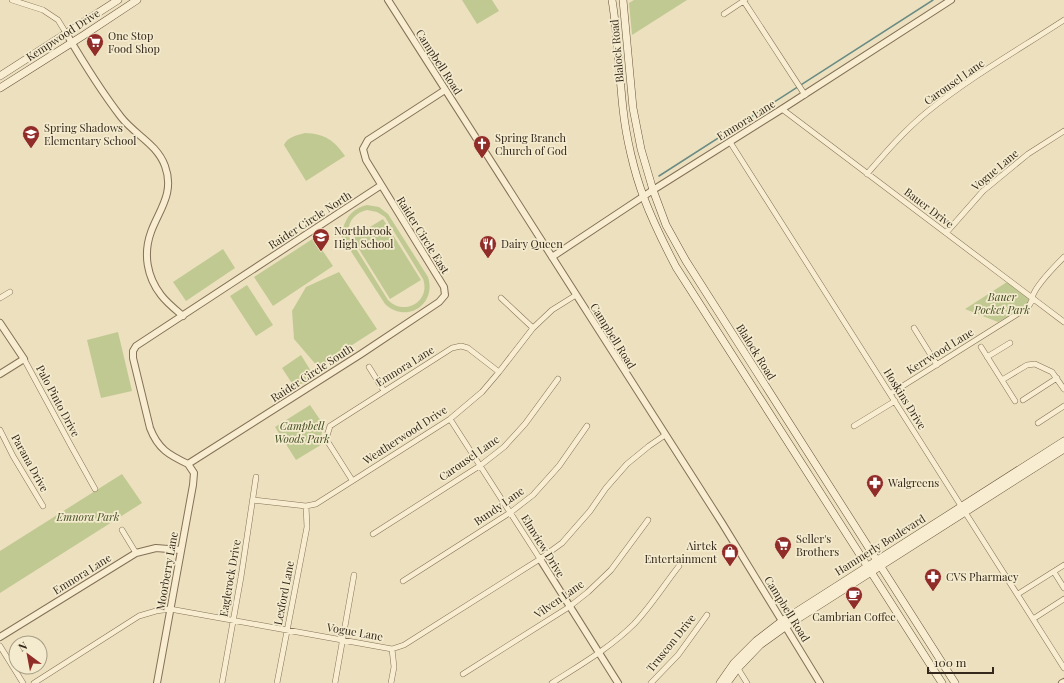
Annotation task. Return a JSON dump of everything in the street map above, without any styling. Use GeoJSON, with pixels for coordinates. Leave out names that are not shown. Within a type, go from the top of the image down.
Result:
{"type":"FeatureCollection","features":[{"type":"Feature","properties":{"kind":"main road","name":"Kempwood Drive"},"geometry":{"type":"LineString","coordinates":[[0,76],[118,0]]}},
{"type":"Feature","properties":{"kind":"main road","name":"Kempwood Drive"},"geometry":{"type":"LineString","coordinates":[[0,88],[137,0]]}},
{"type":"Feature","properties":{"kind":"main road","name":"Blalock Road"},"geometry":{"type":"LineString","coordinates":[[612,0],[623,109],[631,153],[643,196],[658,232],[676,267],[942,683]]}},
{"type":"Feature","properties":{"kind":"main road","name":"Blalock Road"},"geometry":{"type":"LineString","coordinates":[[623,0],[633,108],[641,149],[653,190],[666,225],[686,261],[743,352],[955,683]]}},
{"type":"Feature","properties":{"kind":"main road"},"geometry":{"type":"LineString","coordinates":[[111,5],[116,13]]}},
{"type":"Feature","properties":{"kind":"main road"},"geometry":{"type":"LineString","coordinates":[[21,62],[27,70]]}},
{"type":"Feature","properties":{"kind":"main road"},"geometry":{"type":"LineString","coordinates":[[694,295],[704,290]]}},
{"type":"Feature","properties":{"kind":"main road"},"geometry":{"type":"LineString","coordinates":[[734,357],[743,352]]}},
{"type":"Feature","properties":{"kind":"main road"},"geometry":{"type":"LineString","coordinates":[[776,424],[785,418]]}},
{"type":"Feature","properties":{"kind":"main road","name":"Hammerly Boulevard"},"geometry":{"type":"LineString","coordinates":[[720,683],[756,641],[1037,462],[1064,441]]}},
{"type":"Feature","properties":{"kind":"main road","name":"Hammerly Boulevard"},"geometry":{"type":"LineString","coordinates":[[1037,462],[1064,449]]}},
{"type":"Feature","properties":{"kind":"main road"},"geometry":{"type":"LineString","coordinates":[[832,510],[842,506]]}},
{"type":"Feature","properties":{"kind":"main road"},"geometry":{"type":"LineString","coordinates":[[918,646],[928,640]]}},
{"type":"Feature","properties":{"kind":"main road","name":"Hammerly Boulevard"},"geometry":{"type":"LineString","coordinates":[[727,683],[736,666]]}},
{"type":"Feature","properties":{"kind":"street"},"geometry":{"type":"LineString","coordinates":[[12,0],[43,10],[58,20],[107,98],[122,118],[157,152],[165,166],[168,178],[167,196],[163,208],[151,231],[147,244],[147,267],[153,283],[162,296],[183,316]]}},
{"type":"Feature","properties":{"kind":"street","name":"Campbell Road"},"geometry":{"type":"LineString","coordinates":[[388,0],[718,517],[820,683]]}},
{"type":"Feature","properties":{"kind":"street"},"geometry":{"type":"LineString","coordinates":[[724,14],[744,0],[803,93]]}},
{"type":"Feature","properties":{"kind":"street","name":"Emnora Lane"},"geometry":{"type":"LineString","coordinates":[[552,256],[643,196],[782,109],[803,93],[950,0]]}},
{"type":"Feature","properties":{"kind":"street","name":"Carousel Lane"},"geometry":{"type":"LineString","coordinates":[[867,174],[896,140],[926,113],[952,93],[1064,20]]}},
{"type":"Feature","properties":{"kind":"street"},"geometry":{"type":"LineString","coordinates":[[380,186],[366,160],[362,149],[368,140],[445,90]]}},
{"type":"Feature","properties":{"kind":"street","name":"Bauer Drive"},"geometry":{"type":"LineString","coordinates":[[782,109],[1064,322]]}},
{"type":"Feature","properties":{"kind":"street","name":"Vogue Lane"},"geometry":{"type":"LineString","coordinates":[[946,233],[983,191],[1028,154],[1064,131]]}},
{"type":"Feature","properties":{"kind":"street","name":"Hoskins Drive"},"geometry":{"type":"LineString","coordinates":[[730,142],[1064,668]]}},
{"type":"Feature","properties":{"kind":"street","name":"Raider Circle North"},"geometry":{"type":"LineString","coordinates":[[188,464],[163,450],[154,439],[144,405],[133,351],[136,346],[380,186]]}},
{"type":"Feature","properties":{"kind":"street","name":"Raider Circle East"},"geometry":{"type":"LineString","coordinates":[[380,186],[444,287],[445,295]]}},
{"type":"Feature","properties":{"kind":"street","name":"Kerrwood Lane"},"geometry":{"type":"LineString","coordinates":[[890,394],[1027,308],[1032,303],[1034,292],[1064,257]]}},
{"type":"Feature","properties":{"kind":"street"},"geometry":{"type":"LineString","coordinates":[[0,298],[10,292]]}},
{"type":"Feature","properties":{"kind":"street","name":"Raider Circle South"},"geometry":{"type":"LineString","coordinates":[[188,464],[367,350],[439,302],[445,295]]}},
{"type":"Feature","properties":{"kind":"street","name":"Weatherwood Drive"},"geometry":{"type":"LineString","coordinates":[[253,500],[306,506],[316,504],[450,419],[482,392],[534,328],[552,310],[576,295]]}},
{"type":"Feature","properties":{"kind":"street"},"geometry":{"type":"LineString","coordinates":[[501,298],[534,328]]}},
{"type":"Feature","properties":{"kind":"street","name":"Palo Pinto Drive"},"geometry":{"type":"LineString","coordinates":[[0,323],[24,359],[42,390],[70,444],[96,489]]}},
{"type":"Feature","properties":{"kind":"street"},"geometry":{"type":"LineString","coordinates":[[914,328],[937,364]]}},
{"type":"Feature","properties":{"kind":"street"},"geometry":{"type":"LineString","coordinates":[[987,357],[1010,343]]}},
{"type":"Feature","properties":{"kind":"street","name":"Emnora Lane"},"geometry":{"type":"LineString","coordinates":[[352,480],[326,439],[330,426],[384,390],[452,348],[461,346],[468,348],[499,372]]}},
{"type":"Feature","properties":{"kind":"street"},"geometry":{"type":"LineString","coordinates":[[980,347],[1015,401]]}},
{"type":"Feature","properties":{"kind":"street"},"geometry":{"type":"LineString","coordinates":[[0,374],[24,359]]}},
{"type":"Feature","properties":{"kind":"street"},"geometry":{"type":"LineString","coordinates":[[1002,380],[1027,365],[1035,364],[1052,372],[1064,389]]}},
{"type":"Feature","properties":{"kind":"street"},"geometry":{"type":"LineString","coordinates":[[369,367],[384,390]]}},
{"type":"Feature","properties":{"kind":"street"},"geometry":{"type":"LineString","coordinates":[[1023,400],[1057,378]]}},
{"type":"Feature","properties":{"kind":"street","name":"Carousel Lane"},"geometry":{"type":"LineString","coordinates":[[373,534],[481,465],[504,447],[525,424],[558,379]]}},
{"type":"Feature","properties":{"kind":"street"},"geometry":{"type":"LineString","coordinates":[[854,426],[894,401]]}},
{"type":"Feature","properties":{"kind":"street"},"geometry":{"type":"LineString","coordinates":[[1038,423],[1064,406]]}},
{"type":"Feature","properties":{"kind":"street","name":"Elmview Drive"},"geometry":{"type":"LineString","coordinates":[[450,419],[511,512],[569,607],[618,683]]}},
{"type":"Feature","properties":{"kind":"street","name":"Bundy Lane"},"geometry":{"type":"LineString","coordinates":[[403,581],[511,512],[533,495],[559,466],[587,426]]}},
{"type":"Feature","properties":{"kind":"street","name":"Parana Drive"},"geometry":{"type":"LineString","coordinates":[[0,430],[13,456],[43,506]]}},
{"type":"Feature","properties":{"kind":"street","name":"Vogue Lane"},"geometry":{"type":"LineString","coordinates":[[34,683],[139,616],[170,609],[392,649],[413,640],[540,559],[562,543],[627,464],[643,450],[665,436]]}},
{"type":"Feature","properties":{"kind":"street","name":"Moorberry Lane"},"geometry":{"type":"LineString","coordinates":[[157,683],[194,476],[194,473],[188,464]]}},
{"type":"Feature","properties":{"kind":"street","name":"Eaglerock Drive"},"geometry":{"type":"LineString","coordinates":[[222,683],[256,477]]}},
{"type":"Feature","properties":{"kind":"street","name":"Lexford Lane"},"geometry":{"type":"LineString","coordinates":[[278,683],[307,527],[306,506]]}},
{"type":"Feature","properties":{"kind":"street","name":"Vilven Lane"},"geometry":{"type":"LineString","coordinates":[[463,674],[569,607],[588,592],[610,570],[648,520]]}},
{"type":"Feature","properties":{"kind":"street"},"geometry":{"type":"LineString","coordinates":[[122,530],[136,553]]}},
{"type":"Feature","properties":{"kind":"street","name":"Emnora Lane"},"geometry":{"type":"LineString","coordinates":[[0,637],[136,553],[156,548],[181,550]]}},
{"type":"Feature","properties":{"kind":"street"},"geometry":{"type":"LineString","coordinates":[[1018,594],[1064,565]]}},
{"type":"Feature","properties":{"kind":"street"},"geometry":{"type":"LineString","coordinates":[[552,683],[598,653],[634,624],[679,566]]}},
{"type":"Feature","properties":{"kind":"street"},"geometry":{"type":"LineString","coordinates":[[1054,572],[1064,588]]}},
{"type":"Feature","properties":{"kind":"street"},"geometry":{"type":"LineString","coordinates":[[335,683],[354,575]]}},
{"type":"Feature","properties":{"kind":"street"},"geometry":{"type":"LineString","coordinates":[[1033,619],[1064,599]]}},
{"type":"Feature","properties":{"kind":"street","name":"Truscon Drive"},"geometry":{"type":"LineString","coordinates":[[651,683],[678,655],[707,615]]}},
{"type":"Feature","properties":{"kind":"street"},"geometry":{"type":"LineString","coordinates":[[0,646],[23,683]]}},
{"type":"Feature","properties":{"kind":"street"},"geometry":{"type":"LineString","coordinates":[[391,683],[394,667],[392,649]]}},
{"type":"Feature","properties":{"kind":"street"},"geometry":{"type":"LineString","coordinates":[[736,666],[748,683]]}},
{"type":"Feature","properties":{"kind":"green space"},"geometry":{"type":"Polygon","coordinates":[[[462,0],[492,0],[499,11],[477,24],[462,0]]]}},
{"type":"Feature","properties":{"kind":"green space"},"geometry":{"type":"Polygon","coordinates":[[[634,0],[687,0],[632,35],[629,3],[634,0]]]}},
{"type":"Feature","properties":{"kind":"green space"},"geometry":{"type":"Polygon","coordinates":[[[305,133],[324,136],[333,142],[345,156],[306,181],[284,145],[290,138],[305,133]]]}},
{"type":"Feature","properties":{"kind":"green space"},"geometry":{"type":"Polygon","coordinates":[[[367,205],[379,207],[388,214],[428,277],[430,287],[428,296],[424,303],[410,312],[393,310],[385,304],[336,228],[341,225],[343,229],[348,216],[354,210],[367,205]],[[367,210],[358,214],[351,220],[349,224],[350,239],[388,300],[395,305],[409,307],[420,300],[423,294],[423,279],[385,217],[377,212],[367,210]]]}},
{"type":"Feature","properties":{"kind":"green space"},"geometry":{"type":"Polygon","coordinates":[[[383,219],[421,280],[390,299],[352,238],[383,219]]]}},
{"type":"Feature","properties":{"kind":"green space"},"geometry":{"type":"Polygon","coordinates":[[[314,238],[333,266],[273,306],[254,277],[314,238]]]}},
{"type":"Feature","properties":{"kind":"green space"},"geometry":{"type":"Polygon","coordinates":[[[223,249],[235,268],[186,301],[173,282],[223,249]]]}},
{"type":"Feature","properties":{"kind":"green space"},"geometry":{"type":"Polygon","coordinates":[[[339,272],[377,329],[318,367],[294,339],[292,311],[306,287],[339,272]]]}},
{"type":"Feature","properties":{"kind":"green space","name":"Bauer Pocket Park"},"geometry":{"type":"Polygon","coordinates":[[[1007,282],[1029,299],[1029,302],[1011,315],[998,322],[965,309],[1007,282]]]}},
{"type":"Feature","properties":{"kind":"green space"},"geometry":{"type":"Polygon","coordinates":[[[247,285],[273,325],[256,336],[230,296],[247,285]]]}},
{"type":"Feature","properties":{"kind":"green space"},"geometry":{"type":"Polygon","coordinates":[[[118,332],[132,391],[101,398],[87,340],[118,332]]]}},
{"type":"Feature","properties":{"kind":"green space"},"geometry":{"type":"Polygon","coordinates":[[[301,355],[314,376],[295,388],[282,368],[301,355]]]}},
{"type":"Feature","properties":{"kind":"green space","name":"Campbell Woods Park"},"geometry":{"type":"Polygon","coordinates":[[[310,405],[325,427],[322,435],[324,443],[296,460],[275,427],[310,405]]]}},
{"type":"Feature","properties":{"kind":"green space","name":"Emnora Park"},"geometry":{"type":"Polygon","coordinates":[[[122,474],[142,503],[0,593],[0,551],[122,474]]]}},
{"type":"Feature","properties":{"kind":"waterway"},"geometry":{"type":"LineString","coordinates":[[659,176],[933,0]]}},
{"type":"Feature","properties":{"kind":"place","name":"One Stop Food Shop"},"geometry":{"type":"Point","coordinates":[95,57]}},
{"type":"Feature","properties":{"kind":"place","name":"Spring Shadows Elementary School"},"geometry":{"type":"Point","coordinates":[31,149]}},
{"type":"Feature","properties":{"kind":"place","name":"Spring Branch Church of God"},"geometry":{"type":"Point","coordinates":[482,159]}},
{"type":"Feature","properties":{"kind":"place","name":"Northbrook High School"},"geometry":{"type":"Point","coordinates":[321,252]}},
{"type":"Feature","properties":{"kind":"place","name":"Dairy Queen"},"geometry":{"type":"Point","coordinates":[488,259]}},
{"type":"Feature","properties":{"kind":"place","name":"Walgreens"},"geometry":{"type":"Point","coordinates":[875,498]}},
{"type":"Feature","properties":{"kind":"place","name":"Seller's Brothers"},"geometry":{"type":"Point","coordinates":[783,560]}},
{"type":"Feature","properties":{"kind":"place","name":"Airtek Entertainment"},"geometry":{"type":"Point","coordinates":[730,567]}},
{"type":"Feature","properties":{"kind":"place","name":"CVS Pharmacy"},"geometry":{"type":"Point","coordinates":[933,592]}},
{"type":"Feature","properties":{"kind":"place","name":"Cambrian Coffee"},"geometry":{"type":"Point","coordinates":[854,610]}}]}
